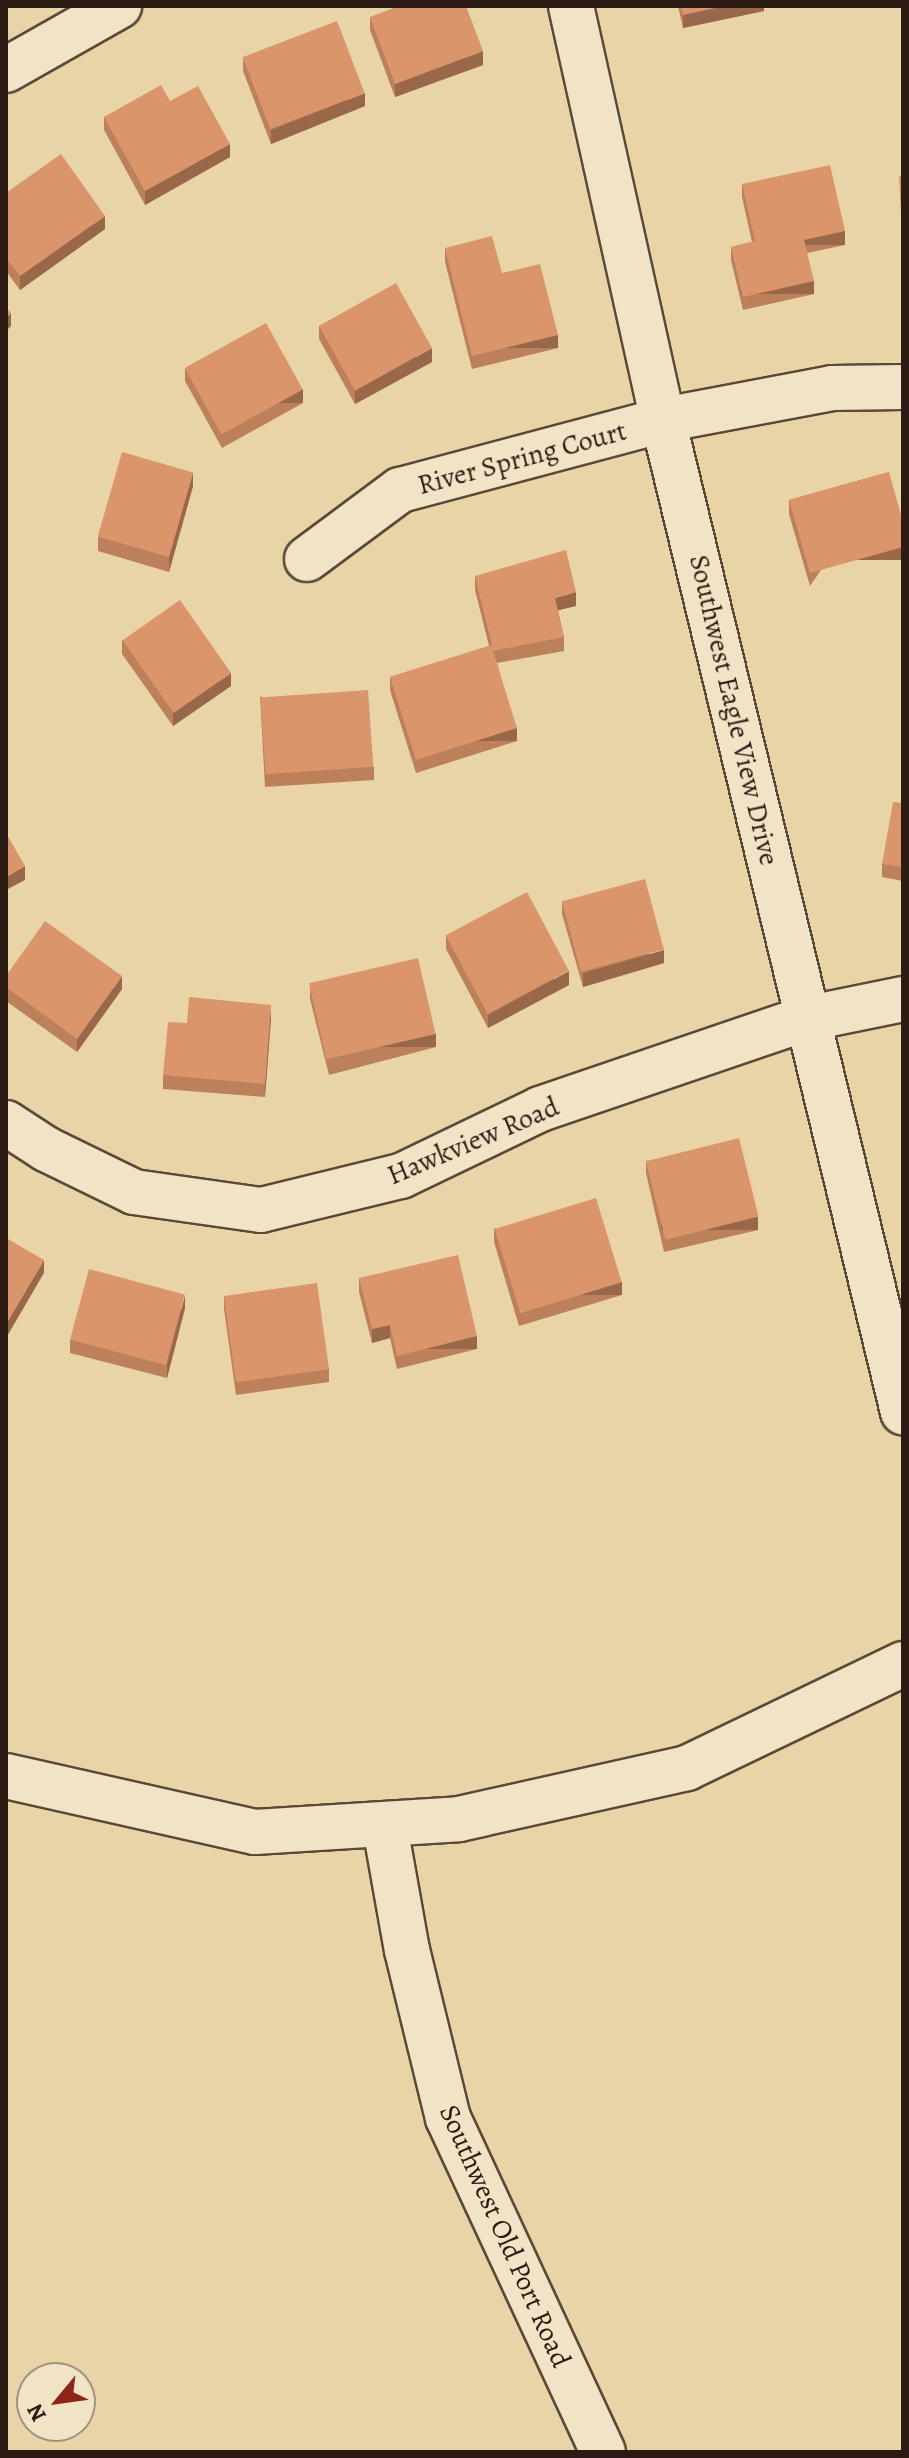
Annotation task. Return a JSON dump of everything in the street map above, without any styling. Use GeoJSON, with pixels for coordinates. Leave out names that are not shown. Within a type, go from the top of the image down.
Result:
{"type":"FeatureCollection","features":[{"type":"Feature","properties":{"kind":"street"},"geometry":{"type":"LineString","coordinates":[[6,70],[119,6]]}},
{"type":"Feature","properties":{"kind":"street","name":"Southwest Eagle View Drive"},"geometry":{"type":"LineString","coordinates":[[571,6],[663,420],[805,1019],[903,1412]]}},
{"type":"Feature","properties":{"kind":"street","name":"River Spring Court"},"geometry":{"type":"LineString","coordinates":[[307,559],[400,490],[663,420],[832,388],[903,387]]}},
{"type":"Feature","properties":{"kind":"street","name":"Hawkview Road"},"geometry":{"type":"LineString","coordinates":[[6,1123],[46,1149],[134,1192],[261,1210],[401,1176],[540,1109],[805,1019],[903,999]]}},
{"type":"Feature","properties":{"kind":"street"},"geometry":{"type":"LineString","coordinates":[[6,1776],[255,1832],[385,1827],[459,1819],[687,1768],[903,1664]]}},
{"type":"Feature","properties":{"kind":"street","name":"Southwest Old Port Road"},"geometry":{"type":"LineString","coordinates":[[385,1827],[407,1950],[448,2118],[603,2452]]}},
{"type":"Feature","properties":{"kind":"building"},"geometry":{"type":"Polygon","coordinates":[[[399,6],[466,6],[483,51],[395,84],[370,17],[399,6]]]}},
{"type":"Feature","properties":{"kind":"building"},"geometry":{"type":"Polygon","coordinates":[[[681,6],[724,6],[683,15],[681,6]]]}},
{"type":"Feature","properties":{"kind":"building"},"geometry":{"type":"Polygon","coordinates":[[[337,21],[365,93],[270,129],[243,57],[337,21]]]}},
{"type":"Feature","properties":{"kind":"building"},"geometry":{"type":"Polygon","coordinates":[[[161,85],[170,101],[198,86],[230,144],[145,191],[104,117],[161,85]]]}},
{"type":"Feature","properties":{"kind":"building"},"geometry":{"type":"Polygon","coordinates":[[[61,154],[105,216],[20,276],[6,258],[6,193],[61,154]]]}},
{"type":"Feature","properties":{"kind":"building"},"geometry":{"type":"Polygon","coordinates":[[[830,165],[845,231],[804,240],[814,281],[743,297],[731,247],[755,241],[742,184],[830,165]]]}},
{"type":"Feature","properties":{"kind":"building"},"geometry":{"type":"Polygon","coordinates":[[[899,176],[903,176],[903,248],[899,176]]]}},
{"type":"Feature","properties":{"kind":"building"},"geometry":{"type":"Polygon","coordinates":[[[492,236],[502,273],[540,264],[558,335],[472,356],[445,248],[492,236]]]}},
{"type":"Feature","properties":{"kind":"building"},"geometry":{"type":"Polygon","coordinates":[[[396,283],[432,348],[355,390],[319,326],[396,283]]]}},
{"type":"Feature","properties":{"kind":"building"},"geometry":{"type":"Polygon","coordinates":[[[266,323],[303,389],[222,435],[185,368],[266,323]]]}},
{"type":"Feature","properties":{"kind":"building"},"geometry":{"type":"Polygon","coordinates":[[[122,452],[193,472],[169,557],[98,537],[122,452]]]}},
{"type":"Feature","properties":{"kind":"building"},"geometry":{"type":"Polygon","coordinates":[[[889,472],[903,522],[903,547],[810,573],[789,500],[889,472]]]}},
{"type":"Feature","properties":{"kind":"building"},"geometry":{"type":"Polygon","coordinates":[[[566,550],[576,592],[555,598],[564,637],[493,651],[517,728],[416,760],[390,677],[492,645],[475,576],[566,550]]]}},
{"type":"Feature","properties":{"kind":"building"},"geometry":{"type":"Polygon","coordinates":[[[180,600],[231,673],[174,713],[123,640],[180,600]]]}},
{"type":"Feature","properties":{"kind":"building"},"geometry":{"type":"Polygon","coordinates":[[[368,690],[373,767],[266,774],[260,698],[368,690]]]}},
{"type":"Feature","properties":{"kind":"building"},"geometry":{"type":"Polygon","coordinates":[[[893,802],[903,803],[903,867],[882,864],[893,802]]]}},
{"type":"Feature","properties":{"kind":"building"},"geometry":{"type":"Polygon","coordinates":[[[6,833],[25,866],[6,877],[6,833]]]}},
{"type":"Feature","properties":{"kind":"building"},"geometry":{"type":"Polygon","coordinates":[[[645,879],[664,950],[581,972],[562,901],[645,879]]]}},
{"type":"Feature","properties":{"kind":"building"},"geometry":{"type":"Polygon","coordinates":[[[527,892],[569,971],[488,1014],[446,935],[527,892]]]}},
{"type":"Feature","properties":{"kind":"building"},"geometry":{"type":"Polygon","coordinates":[[[45,921],[122,976],[77,1039],[6,987],[6,976],[45,921]]]}},
{"type":"Feature","properties":{"kind":"building"},"geometry":{"type":"Polygon","coordinates":[[[418,958],[436,1034],[326,1059],[309,983],[418,958]]]}},
{"type":"Feature","properties":{"kind":"building"},"geometry":{"type":"Polygon","coordinates":[[[189,997],[271,1005],[265,1084],[163,1075],[168,1022],[187,1023],[189,997]]]}},
{"type":"Feature","properties":{"kind":"building"},"geometry":{"type":"Polygon","coordinates":[[[739,1138],[759,1217],[665,1240],[646,1161],[739,1138]]]}},
{"type":"Feature","properties":{"kind":"building"},"geometry":{"type":"Polygon","coordinates":[[[596,1198],[622,1282],[520,1313],[495,1229],[596,1198]]]}},
{"type":"Feature","properties":{"kind":"building"},"geometry":{"type":"Polygon","coordinates":[[[6,1238],[44,1260],[6,1324],[6,1238]]]}},
{"type":"Feature","properties":{"kind":"building"},"geometry":{"type":"Polygon","coordinates":[[[458,1255],[477,1336],[397,1356],[390,1325],[372,1329],[359,1278],[458,1255]]]}},
{"type":"Feature","properties":{"kind":"building"},"geometry":{"type":"Polygon","coordinates":[[[89,1269],[185,1295],[166,1365],[70,1340],[89,1269]]]}},
{"type":"Feature","properties":{"kind":"building"},"geometry":{"type":"Polygon","coordinates":[[[317,1283],[329,1369],[236,1382],[224,1296],[317,1283]]]}}]}
